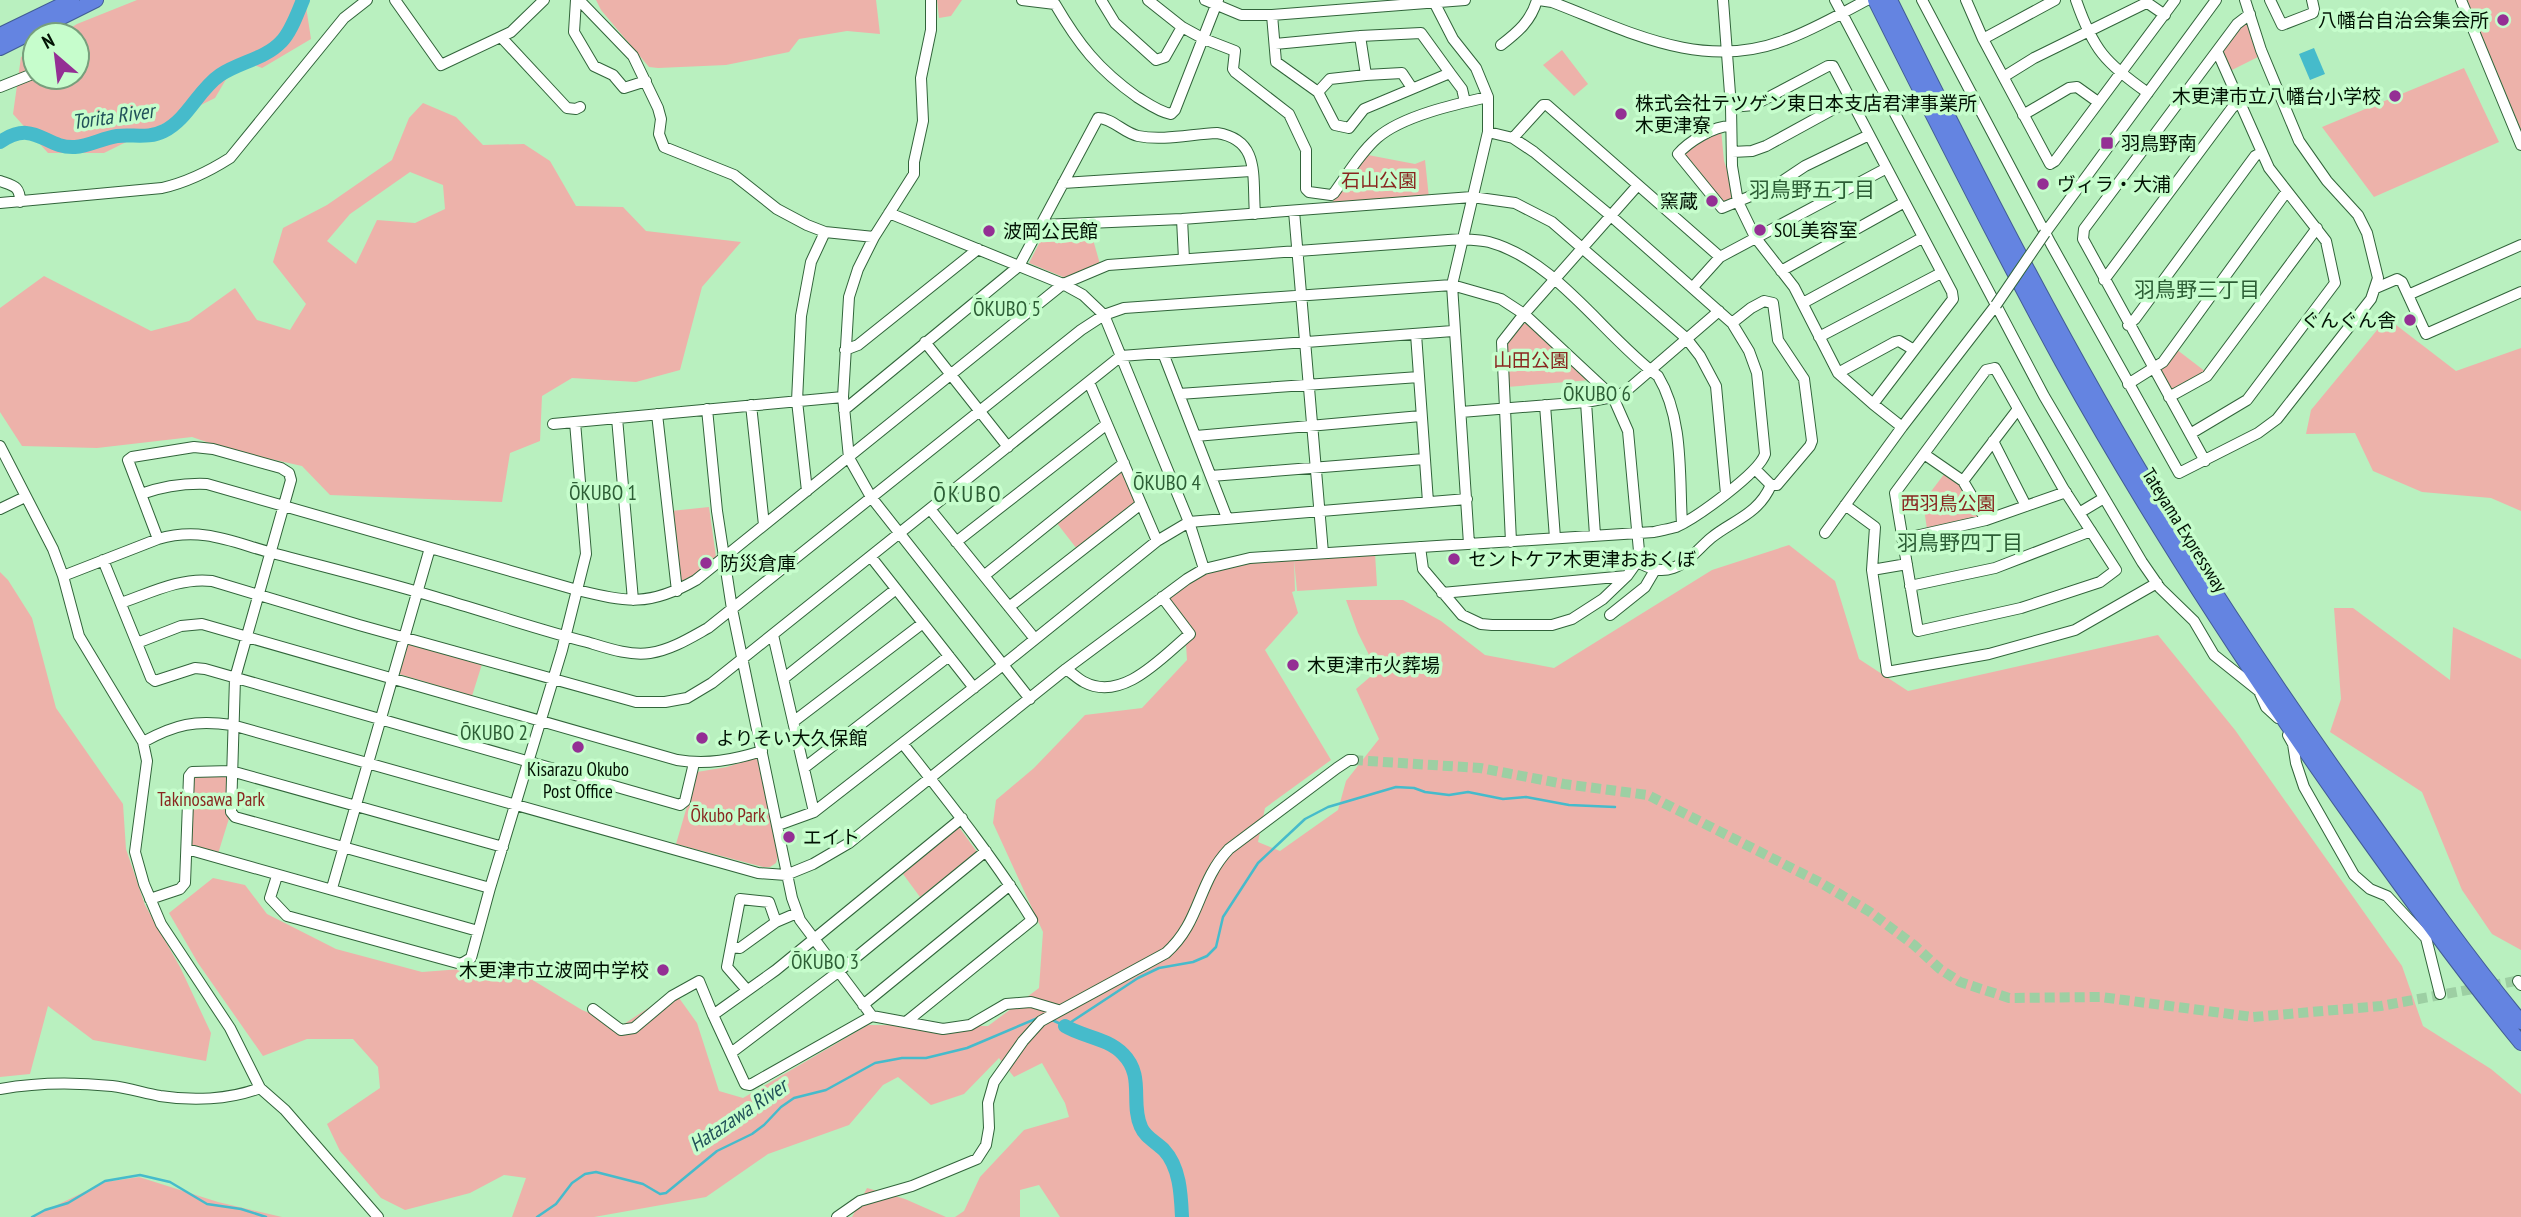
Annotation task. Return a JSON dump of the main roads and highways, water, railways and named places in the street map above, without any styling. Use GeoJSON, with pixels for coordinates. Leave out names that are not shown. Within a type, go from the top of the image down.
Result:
{"type":"FeatureCollection","features":[{"type":"Feature","properties":{"kind":"highway"},"geometry":{"type":"LineString","coordinates":[[0,36],[72,0]]}},
{"type":"Feature","properties":{"kind":"highway"},"geometry":{"type":"LineString","coordinates":[[0,48],[96,0]]}},
{"type":"Feature","properties":{"kind":"highway","name":"Tateyama Expressway"},"geometry":{"type":"LineString","coordinates":[[1875,0],[1962,173],[2063,362],[2168,542],[2308,755],[2450,952],[2521,1043]]}},
{"type":"Feature","properties":{"kind":"highway","name":"Tateyama Expressway"},"geometry":{"type":"LineString","coordinates":[[1890,0],[2073,354],[2179,535],[2326,757],[2422,892],[2521,1022]]}},
{"type":"Feature","properties":{"kind":"water"},"geometry":{"type":"Polygon","coordinates":[[[2314,48],[2325,74],[2310,80],[2299,54],[2314,48]]]}},
{"type":"Feature","properties":{"kind":"waterway","name":"Torita River"},"geometry":{"type":"LineString","coordinates":[[0,142],[22,133],[75,147],[117,136],[146,136],[164,131],[180,119],[205,88],[220,75],[275,48],[291,28],[303,0]]}},
{"type":"Feature","properties":{"kind":"waterway"},"geometry":{"type":"LineString","coordinates":[[1050,1019],[1065,1026],[1138,978],[1159,968],[1193,962],[1207,956],[1216,947],[1223,917],[1258,863],[1305,819],[1328,807],[1396,787],[1449,795],[1468,792],[1503,799],[1526,797],[1569,805],[1615,807]]}},
{"type":"Feature","properties":{"kind":"waterway","name":"Hatazawa River"},"geometry":{"type":"LineString","coordinates":[[537,1217],[556,1204],[572,1183],[585,1174],[596,1172],[643,1184],[660,1194],[666,1193],[717,1151],[752,1134],[794,1098],[826,1090],[875,1063],[902,1058],[926,1058],[967,1048],[1040,1017]]}},
{"type":"Feature","properties":{"kind":"waterway","name":"Hatazawa River"},"geometry":{"type":"LineString","coordinates":[[1065,1026],[1110,1044],[1130,1062],[1134,1071],[1141,1127],[1148,1137],[1164,1150],[1173,1165],[1179,1182],[1182,1217]]}},
{"type":"Feature","properties":{"kind":"waterway","name":"Hatazawa River"},"geometry":{"type":"LineString","coordinates":[[32,1217],[68,1203],[105,1181],[140,1175],[170,1182],[207,1204],[241,1209],[266,1217]]}},
{"type":"Feature","properties":{"kind":"tunnel"},"geometry":{"type":"LineString","coordinates":[[1353,760],[1480,768],[1564,784],[1648,795],[1821,883],[1870,912],[1960,982],[2009,998],[2101,997],[2253,1017],[2381,1006],[2521,980]]}},
{"type":"Feature","properties":{"kind":"place","name":"八幡台自治会集会所"},"geometry":{"type":"Point","coordinates":[2503,20]}},
{"type":"Feature","properties":{"kind":"place","name":"木更津市立八幡台小学校"},"geometry":{"type":"Point","coordinates":[2395,96]}},
{"type":"Feature","properties":{"kind":"place","name":"株式会社テツゲン東日本支店君津事業所 木更津寮"},"geometry":{"type":"Point","coordinates":[1621,114]}},
{"type":"Feature","properties":{"kind":"place","name":"羽鳥野南"},"geometry":{"type":"Point","coordinates":[2107,143]}},
{"type":"Feature","properties":{"kind":"place","name":"ヴィラ・大浦"},"geometry":{"type":"Point","coordinates":[2043,184]}},
{"type":"Feature","properties":{"kind":"place","name":"窯蔵"},"geometry":{"type":"Point","coordinates":[1712,201]}},
{"type":"Feature","properties":{"kind":"place","name":"SOL美容室"},"geometry":{"type":"Point","coordinates":[1760,230]}},
{"type":"Feature","properties":{"kind":"place","name":"波岡公民館"},"geometry":{"type":"Point","coordinates":[989,231]}},
{"type":"Feature","properties":{"kind":"place","name":"ぐんぐん舎"},"geometry":{"type":"Point","coordinates":[2410,320]}},
{"type":"Feature","properties":{"kind":"place","name":"セントケア木更津おおくぼ"},"geometry":{"type":"Point","coordinates":[1454,559]}},
{"type":"Feature","properties":{"kind":"place","name":"防災倉庫"},"geometry":{"type":"Point","coordinates":[706,563]}},
{"type":"Feature","properties":{"kind":"place","name":"木更津市火葬場"},"geometry":{"type":"Point","coordinates":[1293,665]}},
{"type":"Feature","properties":{"kind":"place","name":"よりそい大久保館"},"geometry":{"type":"Point","coordinates":[702,738]}},
{"type":"Feature","properties":{"kind":"place","name":"Kisarazu Okubo Post Office"},"geometry":{"type":"Point","coordinates":[578,747]}},
{"type":"Feature","properties":{"kind":"place","name":"エイト"},"geometry":{"type":"Point","coordinates":[789,837]}},
{"type":"Feature","properties":{"kind":"place","name":"木更津市立波岡中学校"},"geometry":{"type":"Point","coordinates":[663,970]}},
{"type":"Feature","properties":{"kind":"district","name":"羽鳥野五丁目"},"geometry":{"type":"Point","coordinates":[1812,189]}},
{"type":"Feature","properties":{"kind":"district","name":"羽鳥野三丁目"},"geometry":{"type":"Point","coordinates":[2197,289]}},
{"type":"Feature","properties":{"kind":"district","name":"ŌKUBO 5"},"geometry":{"type":"Point","coordinates":[1007,308]}},
{"type":"Feature","properties":{"kind":"district","name":"ŌKUBO 6"},"geometry":{"type":"Point","coordinates":[1597,393]}},
{"type":"Feature","properties":{"kind":"district","name":"ŌKUBO 4"},"geometry":{"type":"Point","coordinates":[1167,482]}},
{"type":"Feature","properties":{"kind":"district","name":"ŌKUBO 1"},"geometry":{"type":"Point","coordinates":[603,492]}},
{"type":"Feature","properties":{"kind":"district","name":"ŌKUBO"},"geometry":{"type":"Point","coordinates":[968,493]}},
{"type":"Feature","properties":{"kind":"district","name":"羽鳥野四丁目"},"geometry":{"type":"Point","coordinates":[1960,542]}},
{"type":"Feature","properties":{"kind":"district","name":"ŌKUBO 2"},"geometry":{"type":"Point","coordinates":[494,732]}},
{"type":"Feature","properties":{"kind":"district","name":"ŌKUBO 3"},"geometry":{"type":"Point","coordinates":[825,961]}},
{"type":"Feature","properties":{"kind":"park label","name":"石山公園"},"geometry":{"type":"Point","coordinates":[1379,180]}},
{"type":"Feature","properties":{"kind":"park label","name":"山田公園"},"geometry":{"type":"Point","coordinates":[1531,360]}},
{"type":"Feature","properties":{"kind":"park label","name":"西羽鳥公園"},"geometry":{"type":"Point","coordinates":[1948,503]}},
{"type":"Feature","properties":{"kind":"park label","name":"Takinosawa Park"},"geometry":{"type":"Point","coordinates":[211,799]}},
{"type":"Feature","properties":{"kind":"park label","name":"Ōkubo Park"},"geometry":{"type":"Point","coordinates":[728,815]}}]}
